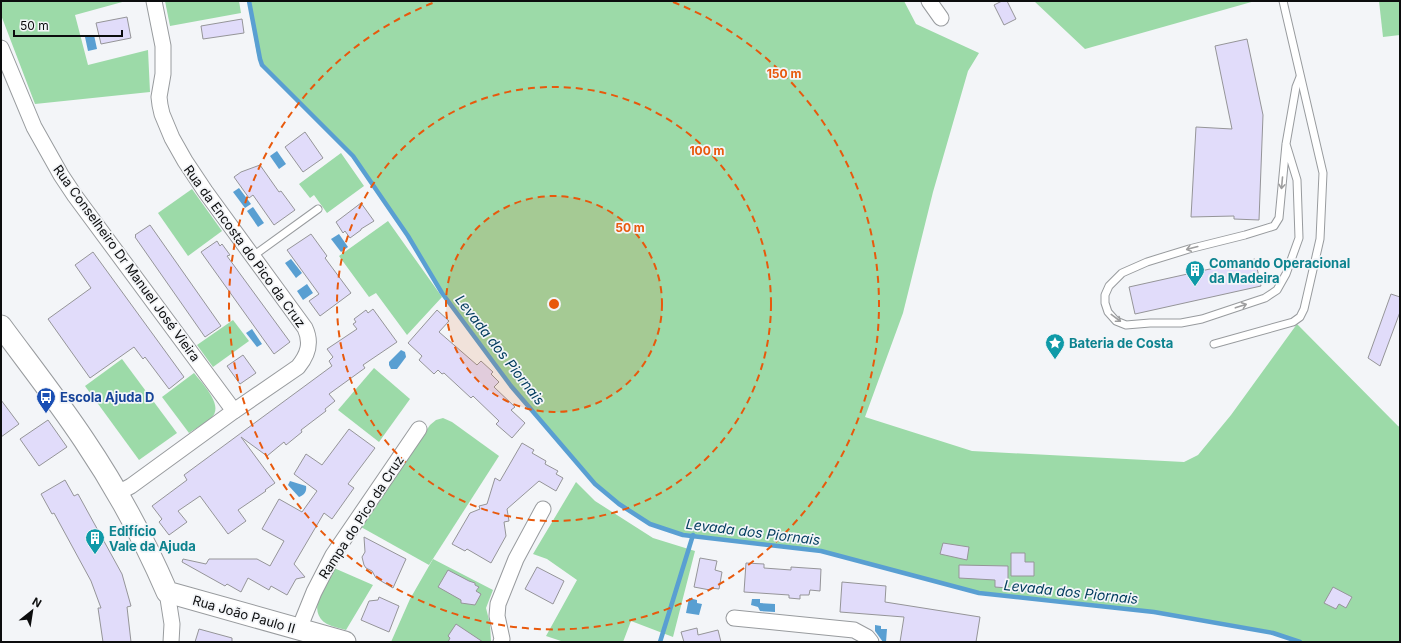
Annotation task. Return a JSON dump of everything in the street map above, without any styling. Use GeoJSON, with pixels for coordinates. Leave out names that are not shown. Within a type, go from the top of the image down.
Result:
{"type":"FeatureCollection","features":[{"type":"Feature","properties":{"kind":"street","name":"Rua da Encosta do Pico da Cruz"},"geometry":{"type":"LineString","coordinates":[[116,494],[131,486],[234,411],[298,368],[309,349],[308,335],[305,328],[185,162],[166,126],[159,98],[163,74],[163,46],[154,1]]}},
{"type":"Feature","properties":{"kind":"street"},"geometry":{"type":"LineString","coordinates":[[929,1],[940,18]]}},
{"type":"Feature","properties":{"kind":"street","name":"Rua Conselheiro Dr Manuel José Vieira"},"geometry":{"type":"LineString","coordinates":[[1,48],[26,111],[61,175],[234,411]]}},
{"type":"Feature","properties":{"kind":"street"},"geometry":{"type":"LineString","coordinates":[[1,326],[116,494],[157,568],[167,592],[172,624],[171,642]]}},
{"type":"Feature","properties":{"kind":"street","name":"Rampa do Pico da Cruz"},"geometry":{"type":"LineString","coordinates":[[298,629],[314,592],[333,555],[419,429]]}},
{"type":"Feature","properties":{"kind":"street"},"geometry":{"type":"LineString","coordinates":[[501,642],[502,639],[497,616],[498,604],[516,559],[543,509]]}},
{"type":"Feature","properties":{"kind":"street","name":"Rua João Paulo II"},"geometry":{"type":"LineString","coordinates":[[167,592],[345,642]]}},
{"type":"Feature","properties":{"kind":"street"},"geometry":{"type":"LineString","coordinates":[[734,618],[854,630],[868,638],[871,642]]}},
{"type":"Feature","properties":{"kind":"lane"},"geometry":{"type":"LineString","coordinates":[[1214,344],[1294,322],[1300,317],[1304,309],[1320,239],[1323,173],[1283,1]]}},
{"type":"Feature","properties":{"kind":"lane"},"geometry":{"type":"LineString","coordinates":[[1286,144],[1297,180],[1299,238],[1286,274],[1277,290],[1265,298],[1202,319],[1181,323],[1126,325],[1116,320],[1108,312],[1105,303],[1105,295],[1109,286],[1122,273],[1147,262],[1189,249],[1274,226],[1279,218],[1286,144],[1296,87],[1300,77]]}},
{"type":"Feature","properties":{"kind":"lane"},"geometry":{"type":"LineString","coordinates":[[253,256],[318,209]]}},
{"type":"Feature","properties":{"kind":"green space"},"geometry":{"type":"Polygon","coordinates":[[[1,1],[126,1],[75,15],[88,65],[148,50],[150,92],[35,104],[1,15],[1,1]]]}},
{"type":"Feature","properties":{"kind":"green space"},"geometry":{"type":"Polygon","coordinates":[[[165,1],[239,1],[241,13],[170,26],[165,1]]]}},
{"type":"Feature","properties":{"kind":"green space"},"geometry":{"type":"Polygon","coordinates":[[[248,1],[904,1],[916,24],[979,53],[968,71],[933,192],[903,313],[865,417],[972,451],[1184,462],[1198,455],[1231,415],[1297,324],[1400,427],[1400,642],[1303,642],[1265,630],[1155,611],[979,592],[821,550],[683,534],[650,523],[620,503],[595,483],[512,385],[443,293],[409,235],[354,156],[260,61],[257,54],[248,1]]]}},
{"type":"Feature","properties":{"kind":"green space"},"geometry":{"type":"Polygon","coordinates":[[[1034,1],[1255,1],[1085,49],[1034,1]]]}},
{"type":"Feature","properties":{"kind":"green space"},"geometry":{"type":"Polygon","coordinates":[[[1379,1],[1400,1],[1400,35],[1383,37],[1379,1]]]}},
{"type":"Feature","properties":{"kind":"green space"},"geometry":{"type":"Polygon","coordinates":[[[341,153],[364,186],[327,213],[314,195],[310,198],[299,184],[341,153]]]}},
{"type":"Feature","properties":{"kind":"green space"},"geometry":{"type":"Polygon","coordinates":[[[192,189],[222,231],[188,256],[158,213],[192,189]]]}},
{"type":"Feature","properties":{"kind":"green space"},"geometry":{"type":"Polygon","coordinates":[[[388,221],[442,297],[407,335],[376,293],[369,297],[339,256],[388,221]]]}},
{"type":"Feature","properties":{"kind":"green space"},"geometry":{"type":"Polygon","coordinates":[[[233,320],[249,341],[213,367],[197,345],[233,320]]]}},
{"type":"Feature","properties":{"kind":"green space"},"geometry":{"type":"Polygon","coordinates":[[[122,359],[177,433],[139,460],[85,386],[122,359]]]}},
{"type":"Feature","properties":{"kind":"green space"},"geometry":{"type":"Polygon","coordinates":[[[374,368],[410,399],[379,442],[338,410],[374,368]]]}},
{"type":"Feature","properties":{"kind":"green space"},"geometry":{"type":"Polygon","coordinates":[[[194,373],[210,393],[215,405],[215,411],[213,416],[208,421],[189,433],[162,397],[194,373]]]}},
{"type":"Feature","properties":{"kind":"green space"},"geometry":{"type":"Polygon","coordinates":[[[443,418],[452,422],[499,456],[429,565],[361,527],[430,425],[436,420],[443,418]]]}},
{"type":"Feature","properties":{"kind":"green space"},"geometry":{"type":"Polygon","coordinates":[[[576,482],[595,501],[653,538],[695,551],[673,637],[631,621],[623,642],[564,642],[546,636],[577,580],[547,559],[533,554],[576,482]]]}},
{"type":"Feature","properties":{"kind":"green space"},"geometry":{"type":"Polygon","coordinates":[[[433,559],[493,590],[486,608],[490,624],[491,642],[391,642],[410,599],[433,559]]]}},
{"type":"Feature","properties":{"kind":"green space"},"geometry":{"type":"Polygon","coordinates":[[[334,568],[373,585],[346,630],[327,624],[318,612],[317,605],[319,597],[334,568]]]}},
{"type":"Feature","properties":{"kind":"water"},"geometry":{"type":"Polygon","coordinates":[[[94,35],[97,49],[88,51],[85,37],[94,35]]]}},
{"type":"Feature","properties":{"kind":"water"},"geometry":{"type":"Polygon","coordinates":[[[277,151],[286,164],[279,169],[270,156],[277,151]]]}},
{"type":"Feature","properties":{"kind":"water"},"geometry":{"type":"Polygon","coordinates":[[[239,188],[251,204],[245,208],[233,192],[239,188]]]}},
{"type":"Feature","properties":{"kind":"water"},"geometry":{"type":"Polygon","coordinates":[[[253,207],[264,223],[258,227],[247,211],[253,207]]]}},
{"type":"Feature","properties":{"kind":"water"},"geometry":{"type":"Polygon","coordinates":[[[339,234],[348,247],[341,252],[331,239],[339,234]]]}},
{"type":"Feature","properties":{"kind":"water"},"geometry":{"type":"Polygon","coordinates":[[[291,259],[302,273],[296,278],[285,263],[291,259]]]}},
{"type":"Feature","properties":{"kind":"water"},"geometry":{"type":"Polygon","coordinates":[[[307,284],[313,293],[303,300],[297,291],[307,284]]]}},
{"type":"Feature","properties":{"kind":"water"},"geometry":{"type":"Polygon","coordinates":[[[252,329],[262,344],[257,347],[246,333],[252,329]]]}},
{"type":"Feature","properties":{"kind":"water"},"geometry":{"type":"Polygon","coordinates":[[[401,350],[405,352],[406,357],[397,369],[391,369],[389,362],[401,350]]]}},
{"type":"Feature","properties":{"kind":"water"},"geometry":{"type":"Polygon","coordinates":[[[290,481],[306,486],[306,492],[299,497],[288,485],[290,481]]]}},
{"type":"Feature","properties":{"kind":"water"},"geometry":{"type":"Polygon","coordinates":[[[689,598],[697,600],[697,603],[702,604],[699,615],[686,613],[689,598]]]}},
{"type":"Feature","properties":{"kind":"water"},"geometry":{"type":"Polygon","coordinates":[[[752,599],[760,599],[760,603],[775,604],[775,612],[760,611],[758,607],[751,605],[752,599]]]}},
{"type":"Feature","properties":{"kind":"water"},"geometry":{"type":"Polygon","coordinates":[[[875,625],[881,626],[881,629],[887,629],[886,642],[883,642],[875,631],[875,625]]]}},
{"type":"Feature","properties":{"kind":"building"},"geometry":{"type":"Polygon","coordinates":[[[1002,1],[1007,1],[1016,19],[1004,25],[994,5],[1002,1]]]}},
{"type":"Feature","properties":{"kind":"building"},"geometry":{"type":"Polygon","coordinates":[[[127,17],[131,38],[101,44],[96,23],[127,17]]]}},
{"type":"Feature","properties":{"kind":"building"},"geometry":{"type":"Polygon","coordinates":[[[242,19],[244,33],[203,39],[201,26],[242,19]]]}},
{"type":"Feature","properties":{"kind":"building"},"geometry":{"type":"Polygon","coordinates":[[[1247,39],[1263,115],[1259,220],[1234,219],[1234,216],[1191,217],[1196,127],[1232,129],[1215,46],[1247,39]]]}},
{"type":"Feature","properties":{"kind":"building"},"geometry":{"type":"Polygon","coordinates":[[[305,132],[323,158],[303,172],[285,147],[305,132]]]}},
{"type":"Feature","properties":{"kind":"building"},"geometry":{"type":"Polygon","coordinates":[[[260,165],[279,192],[281,191],[295,210],[274,225],[253,195],[249,198],[234,177],[241,172],[260,165]]]}},
{"type":"Feature","properties":{"kind":"building"},"geometry":{"type":"Polygon","coordinates":[[[361,203],[374,221],[350,238],[345,231],[343,233],[336,222],[361,203]]]}},
{"type":"Feature","properties":{"kind":"building"},"geometry":{"type":"Polygon","coordinates":[[[150,225],[221,326],[205,337],[135,237],[135,235],[150,225]]]}},
{"type":"Feature","properties":{"kind":"building"},"geometry":{"type":"Polygon","coordinates":[[[311,234],[327,256],[325,258],[351,293],[320,316],[309,301],[319,294],[287,250],[311,234]]]}},
{"type":"Feature","properties":{"kind":"building"},"geometry":{"type":"Polygon","coordinates":[[[217,241],[220,246],[222,244],[230,255],[227,256],[290,342],[274,354],[201,252],[217,241]]]}},
{"type":"Feature","properties":{"kind":"building"},"geometry":{"type":"Polygon","coordinates":[[[93,252],[184,377],[169,389],[145,357],[143,359],[134,347],[90,378],[48,319],[91,288],[75,265],[93,252]]]}},
{"type":"Feature","properties":{"kind":"building","name":"Comando Operacional da Madeira"},"geometry":{"type":"Polygon","coordinates":[[[1255,259],[1261,286],[1135,314],[1129,287],[1255,259]]]}},
{"type":"Feature","properties":{"kind":"building"},"geometry":{"type":"Polygon","coordinates":[[[1391,294],[1400,297],[1400,312],[1380,366],[1368,358],[1391,294]]]}},
{"type":"Feature","properties":{"kind":"building"},"geometry":{"type":"Polygon","coordinates":[[[373,309],[397,342],[363,365],[365,368],[329,394],[335,401],[325,409],[326,411],[301,430],[302,432],[286,445],[284,442],[267,456],[241,437],[275,483],[238,510],[246,521],[228,534],[200,496],[178,511],[187,522],[169,535],[159,522],[162,519],[152,506],[187,480],[184,475],[332,366],[329,361],[333,357],[327,349],[357,329],[353,324],[356,322],[354,319],[366,310],[368,313],[373,309]]]}},
{"type":"Feature","properties":{"kind":"building"},"geometry":{"type":"Polygon","coordinates":[[[437,310],[449,321],[439,332],[477,365],[481,361],[493,372],[491,374],[499,382],[494,387],[515,407],[511,410],[525,423],[512,438],[496,424],[499,421],[473,396],[471,398],[444,373],[442,374],[438,370],[434,374],[419,360],[422,356],[408,343],[437,310]]]}},
{"type":"Feature","properties":{"kind":"building"},"geometry":{"type":"Polygon","coordinates":[[[243,355],[256,373],[240,384],[227,366],[243,355]]]}},
{"type":"Feature","properties":{"kind":"building"},"geometry":{"type":"Polygon","coordinates":[[[1,400],[19,424],[1,437],[1,400]]]}},
{"type":"Feature","properties":{"kind":"building"},"geometry":{"type":"Polygon","coordinates":[[[48,420],[67,447],[39,466],[20,439],[48,420]]]}},
{"type":"Feature","properties":{"kind":"building"},"geometry":{"type":"Polygon","coordinates":[[[349,429],[375,448],[348,484],[354,488],[332,519],[324,513],[294,564],[305,577],[296,579],[287,595],[271,586],[269,590],[248,578],[241,592],[227,584],[225,586],[182,562],[183,559],[206,564],[209,559],[257,559],[270,566],[284,541],[262,529],[279,499],[302,512],[317,491],[294,474],[306,454],[322,465],[349,429]]]}},
{"type":"Feature","properties":{"kind":"building"},"geometry":{"type":"Polygon","coordinates":[[[522,443],[534,450],[532,453],[546,461],[545,464],[558,471],[556,474],[563,478],[556,491],[539,481],[507,509],[509,521],[504,522],[506,536],[491,563],[467,549],[465,551],[452,544],[470,513],[480,509],[479,506],[487,504],[495,478],[500,481],[522,443]]]}},
{"type":"Feature","properties":{"kind":"building","name":"Edifício Vale da Ajuda"},"geometry":{"type":"Polygon","coordinates":[[[65,480],[74,496],[78,494],[122,574],[131,606],[127,607],[131,642],[103,642],[98,608],[101,608],[91,581],[54,513],[52,514],[41,494],[65,480]]]}},
{"type":"Feature","properties":{"kind":"building"},"geometry":{"type":"Polygon","coordinates":[[[364,537],[406,559],[393,588],[376,578],[372,571],[364,565],[362,557],[365,552],[364,537]]]}},
{"type":"Feature","properties":{"kind":"building"},"geometry":{"type":"Polygon","coordinates":[[[943,543],[969,547],[967,560],[940,554],[943,543]]]}},
{"type":"Feature","properties":{"kind":"building"},"geometry":{"type":"Polygon","coordinates":[[[1011,553],[1025,553],[1025,562],[1034,562],[1034,576],[1011,576],[1011,553]]]}},
{"type":"Feature","properties":{"kind":"building"},"geometry":{"type":"Polygon","coordinates":[[[700,558],[717,561],[715,570],[722,572],[719,589],[711,588],[710,590],[694,587],[700,558]]]}},
{"type":"Feature","properties":{"kind":"building"},"geometry":{"type":"Polygon","coordinates":[[[746,563],[764,564],[764,568],[791,570],[791,567],[821,569],[820,591],[810,590],[809,595],[800,595],[800,599],[789,598],[789,595],[744,592],[746,563]]]}},
{"type":"Feature","properties":{"kind":"building"},"geometry":{"type":"Polygon","coordinates":[[[959,565],[1008,566],[1008,588],[995,587],[995,580],[959,578],[959,565]]]}},
{"type":"Feature","properties":{"kind":"building"},"geometry":{"type":"Polygon","coordinates":[[[537,567],[564,581],[553,604],[525,589],[537,567]]]}},
{"type":"Feature","properties":{"kind":"building"},"geometry":{"type":"Polygon","coordinates":[[[448,570],[475,583],[475,585],[479,587],[476,591],[481,594],[475,605],[461,603],[461,600],[438,587],[448,570]]]}},
{"type":"Feature","properties":{"kind":"building"},"geometry":{"type":"Polygon","coordinates":[[[842,582],[886,586],[885,602],[980,617],[976,642],[900,642],[904,617],[840,612],[842,582]]]}},
{"type":"Feature","properties":{"kind":"building"},"geometry":{"type":"Polygon","coordinates":[[[1333,587],[1352,597],[1346,608],[1339,604],[1336,609],[1324,603],[1333,587]]]}},
{"type":"Feature","properties":{"kind":"building"},"geometry":{"type":"Polygon","coordinates":[[[379,597],[399,606],[389,632],[361,620],[369,601],[378,600],[379,597]]]}},
{"type":"Feature","properties":{"kind":"building"},"geometry":{"type":"Polygon","coordinates":[[[456,624],[483,642],[448,642],[450,638],[448,636],[456,624]]]}},
{"type":"Feature","properties":{"kind":"building"},"geometry":{"type":"Polygon","coordinates":[[[697,628],[698,635],[718,630],[721,642],[684,642],[681,632],[697,628]]]}},
{"type":"Feature","properties":{"kind":"building"},"geometry":{"type":"Polygon","coordinates":[[[199,629],[232,638],[232,642],[195,642],[199,629]]]}},
{"type":"Feature","properties":{"kind":"waterway","name":"Levada dos Piornais"},"geometry":{"type":"LineString","coordinates":[[249,1],[262,65],[353,156],[408,236],[442,293],[511,386],[595,484],[619,504],[650,524],[683,535],[821,551],[979,593],[1154,612],[1273,633],[1300,642]]}},
{"type":"Feature","properties":{"kind":"waterway"},"geometry":{"type":"LineString","coordinates":[[660,642],[693,535]]}},
{"type":"Feature","properties":{"kind":"place","name":"Comando Operacional da Madeira"},"geometry":{"type":"Point","coordinates":[1195,287]}},
{"type":"Feature","properties":{"kind":"place","name":"Bateria de Costa"},"geometry":{"type":"Point","coordinates":[1055,360]}},
{"type":"Feature","properties":{"kind":"place","name":"Escola Ajuda D"},"geometry":{"type":"Point","coordinates":[46,414]}},
{"type":"Feature","properties":{"kind":"place","name":"Edifício Vale da Ajuda"},"geometry":{"type":"Point","coordinates":[95,555]}}]}
